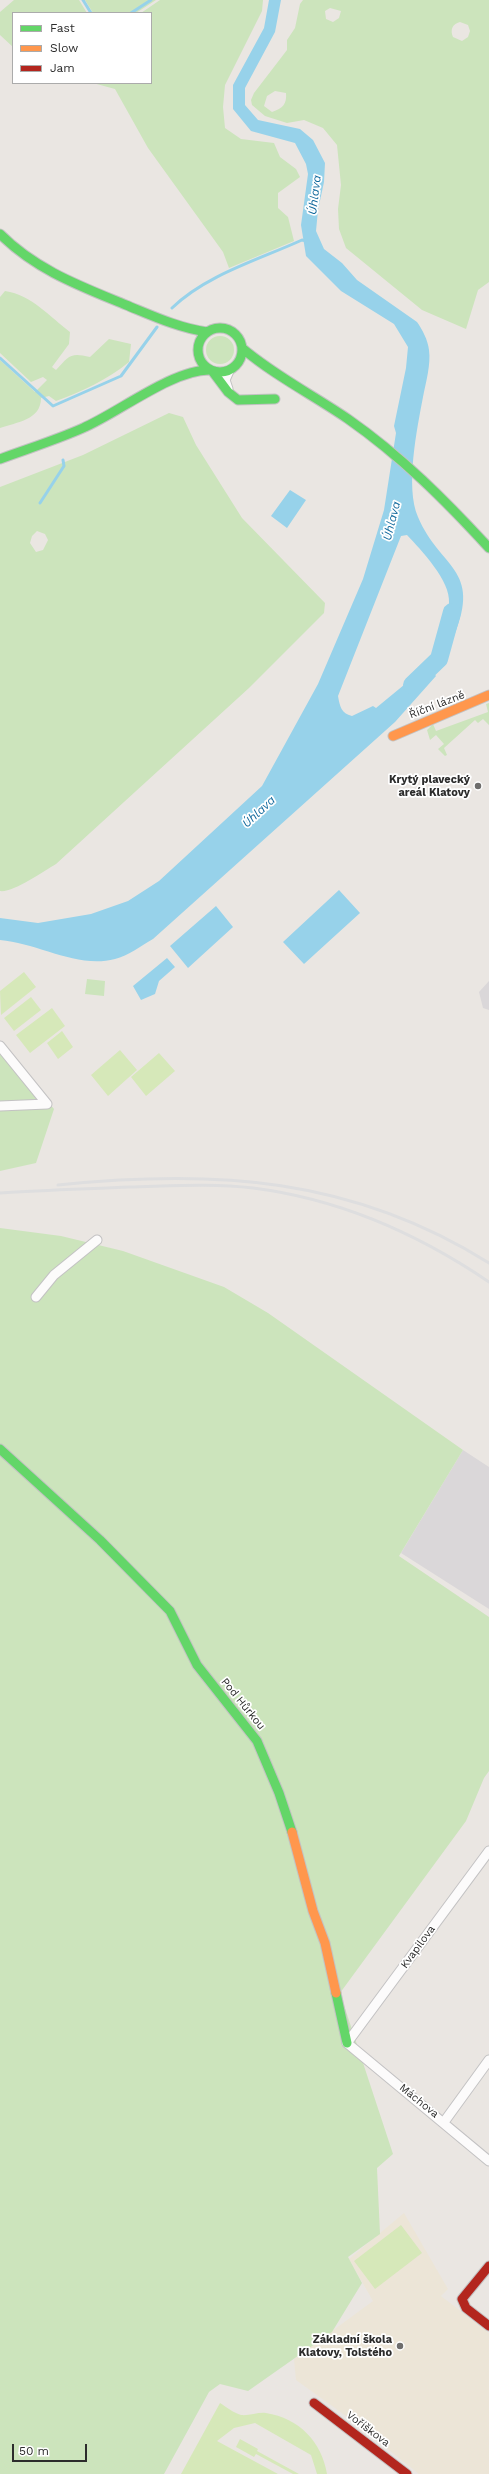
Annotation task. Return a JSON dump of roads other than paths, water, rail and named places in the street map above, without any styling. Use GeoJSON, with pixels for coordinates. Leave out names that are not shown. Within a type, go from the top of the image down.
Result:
{"type":"FeatureCollection","features":[{"type":"Feature","properties":{"kind":"street"},"geometry":{"type":"LineString","coordinates":[[0,234],[29,260],[62,278],[177,326],[193,336],[199,344]]}},
{"type":"Feature","properties":{"kind":"street"},"geometry":{"type":"LineString","coordinates":[[177,326],[207,332]]}},
{"type":"Feature","properties":{"kind":"street"},"geometry":{"type":"LineString","coordinates":[[238,364],[242,348],[239,338],[227,329],[216,328],[207,332],[199,344],[198,353],[201,363],[211,371],[230,394],[241,401],[268,397],[274,399]]}},
{"type":"Feature","properties":{"kind":"street"},"geometry":{"type":"LineString","coordinates":[[242,348],[259,363],[350,420],[403,462],[448,504],[489,548]]}},
{"type":"Feature","properties":{"kind":"street"},"geometry":{"type":"LineString","coordinates":[[177,378],[191,365],[198,353]]}},
{"type":"Feature","properties":{"kind":"street"},"geometry":{"type":"LineString","coordinates":[[230,394],[225,380],[229,371],[238,364],[259,363]]}},
{"type":"Feature","properties":{"kind":"street"},"geometry":{"type":"LineString","coordinates":[[0,459],[83,428],[177,378],[200,370],[229,371]]}},
{"type":"Feature","properties":{"kind":"street","name":"Říční lázně"},"geometry":{"type":"LineString","coordinates":[[393,736],[489,695]]}},
{"type":"Feature","properties":{"kind":"street"},"geometry":{"type":"LineString","coordinates":[[0,1046],[47,1104],[0,1106]]}},
{"type":"Feature","properties":{"kind":"street"},"geometry":{"type":"LineString","coordinates":[[36,1297],[54,1275],[97,1240]]}},
{"type":"Feature","properties":{"kind":"street","name":"Pod Hůrkou"},"geometry":{"type":"LineString","coordinates":[[0,1449],[100,1540],[170,1611],[197,1664],[257,1741],[279,1792],[297,1847],[313,1911],[325,1943],[347,2043]]}},
{"type":"Feature","properties":{"kind":"street","name":"Kvapilova"},"geometry":{"type":"LineString","coordinates":[[347,2043],[489,1851]]}},
{"type":"Feature","properties":{"kind":"street","name":"Máchova"},"geometry":{"type":"LineString","coordinates":[[347,2043],[444,2122],[489,2161]]}},
{"type":"Feature","properties":{"kind":"street"},"geometry":{"type":"LineString","coordinates":[[444,2122],[489,2060]]}},
{"type":"Feature","properties":{"kind":"street"},"geometry":{"type":"LineString","coordinates":[[489,2266],[465,2295],[463,2304],[489,2326]]}},
{"type":"Feature","properties":{"kind":"street","name":"Voříškova"},"geometry":{"type":"LineString","coordinates":[[314,2404],[407,2474]]}},
{"type":"Feature","properties":{"kind":"water","name":"Úhlava"},"geometry":{"type":"Polygon","coordinates":[[[269,0],[281,0],[275,32],[245,88],[245,105],[258,120],[300,129],[313,140],[325,163],[324,182],[318,210],[316,231],[324,249],[342,263],[357,280],[417,322],[423,331],[429,350],[429,361],[413,458],[412,490],[414,505],[418,517],[427,534],[455,570],[461,582],[463,596],[461,613],[454,636],[441,634],[449,603],[445,585],[434,566],[420,549],[407,535],[401,536],[338,696],[339,703],[345,713],[352,716],[373,706],[376,708],[427,666],[436,676],[395,722],[153,939],[120,958],[101,961],[86,961],[14,942],[0,940],[0,918],[38,923],[91,914],[128,901],[159,881],[262,786],[318,684],[363,579],[384,510],[396,433],[394,426],[406,368],[408,347],[394,324],[341,291],[306,256],[301,225],[308,174],[306,164],[295,143],[251,131],[233,109],[233,85],[264,28],[269,0]]]}},
{"type":"Feature","properties":{"kind":"water"},"geometry":{"type":"Polygon","coordinates":[[[290,490],[306,500],[287,528],[271,516],[290,490]]]}},
{"type":"Feature","properties":{"kind":"water"},"geometry":{"type":"Polygon","coordinates":[[[339,890],[360,913],[304,964],[283,942],[339,890]]]}},
{"type":"Feature","properties":{"kind":"water"},"geometry":{"type":"Polygon","coordinates":[[[216,906],[233,927],[188,968],[170,946],[216,906]]]}},
{"type":"Feature","properties":{"kind":"water"},"geometry":{"type":"Polygon","coordinates":[[[167,958],[175,967],[159,981],[155,994],[141,1000],[133,986],[167,958]]]}},
{"type":"Feature","properties":{"kind":"waterway"},"geometry":{"type":"LineString","coordinates":[[83,0],[90,12]]}},
{"type":"Feature","properties":{"kind":"waterway"},"geometry":{"type":"LineString","coordinates":[[133,12],[151,0]]}},
{"type":"Feature","properties":{"kind":"waterway"},"geometry":{"type":"LineString","coordinates":[[172,308],[200,286],[216,277],[302,240],[307,241]]}},
{"type":"Feature","properties":{"kind":"waterway"},"geometry":{"type":"LineString","coordinates":[[0,358],[53,406],[121,376],[157,327]]}},
{"type":"Feature","properties":{"kind":"waterway"},"geometry":{"type":"LineString","coordinates":[[40,503],[64,466],[63,460]]}},
{"type":"Feature","properties":{"kind":"waterway"},"geometry":{"type":"LineString","coordinates":[[412,685],[439,659],[452,612]]}},
{"type":"Feature","properties":{"kind":"railway"},"geometry":{"type":"LineString","coordinates":[[58,1185],[116,1180],[172,1178],[227,1180],[281,1186],[334,1196],[386,1212],[438,1234],[489,1263]]}},
{"type":"Feature","properties":{"kind":"railway"},"geometry":{"type":"LineString","coordinates":[[0,1193],[207,1185],[238,1186],[285,1193],[316,1200],[377,1221],[434,1248],[489,1282]]}},
{"type":"Feature","properties":{"kind":"place","name":"Krytý plavecký areál Klatovy"},"geometry":{"type":"Point","coordinates":[478,786]}},
{"type":"Feature","properties":{"kind":"place","name":"Základní škola Klatovy, Tolstého"},"geometry":{"type":"Point","coordinates":[400,2346]}}]}
